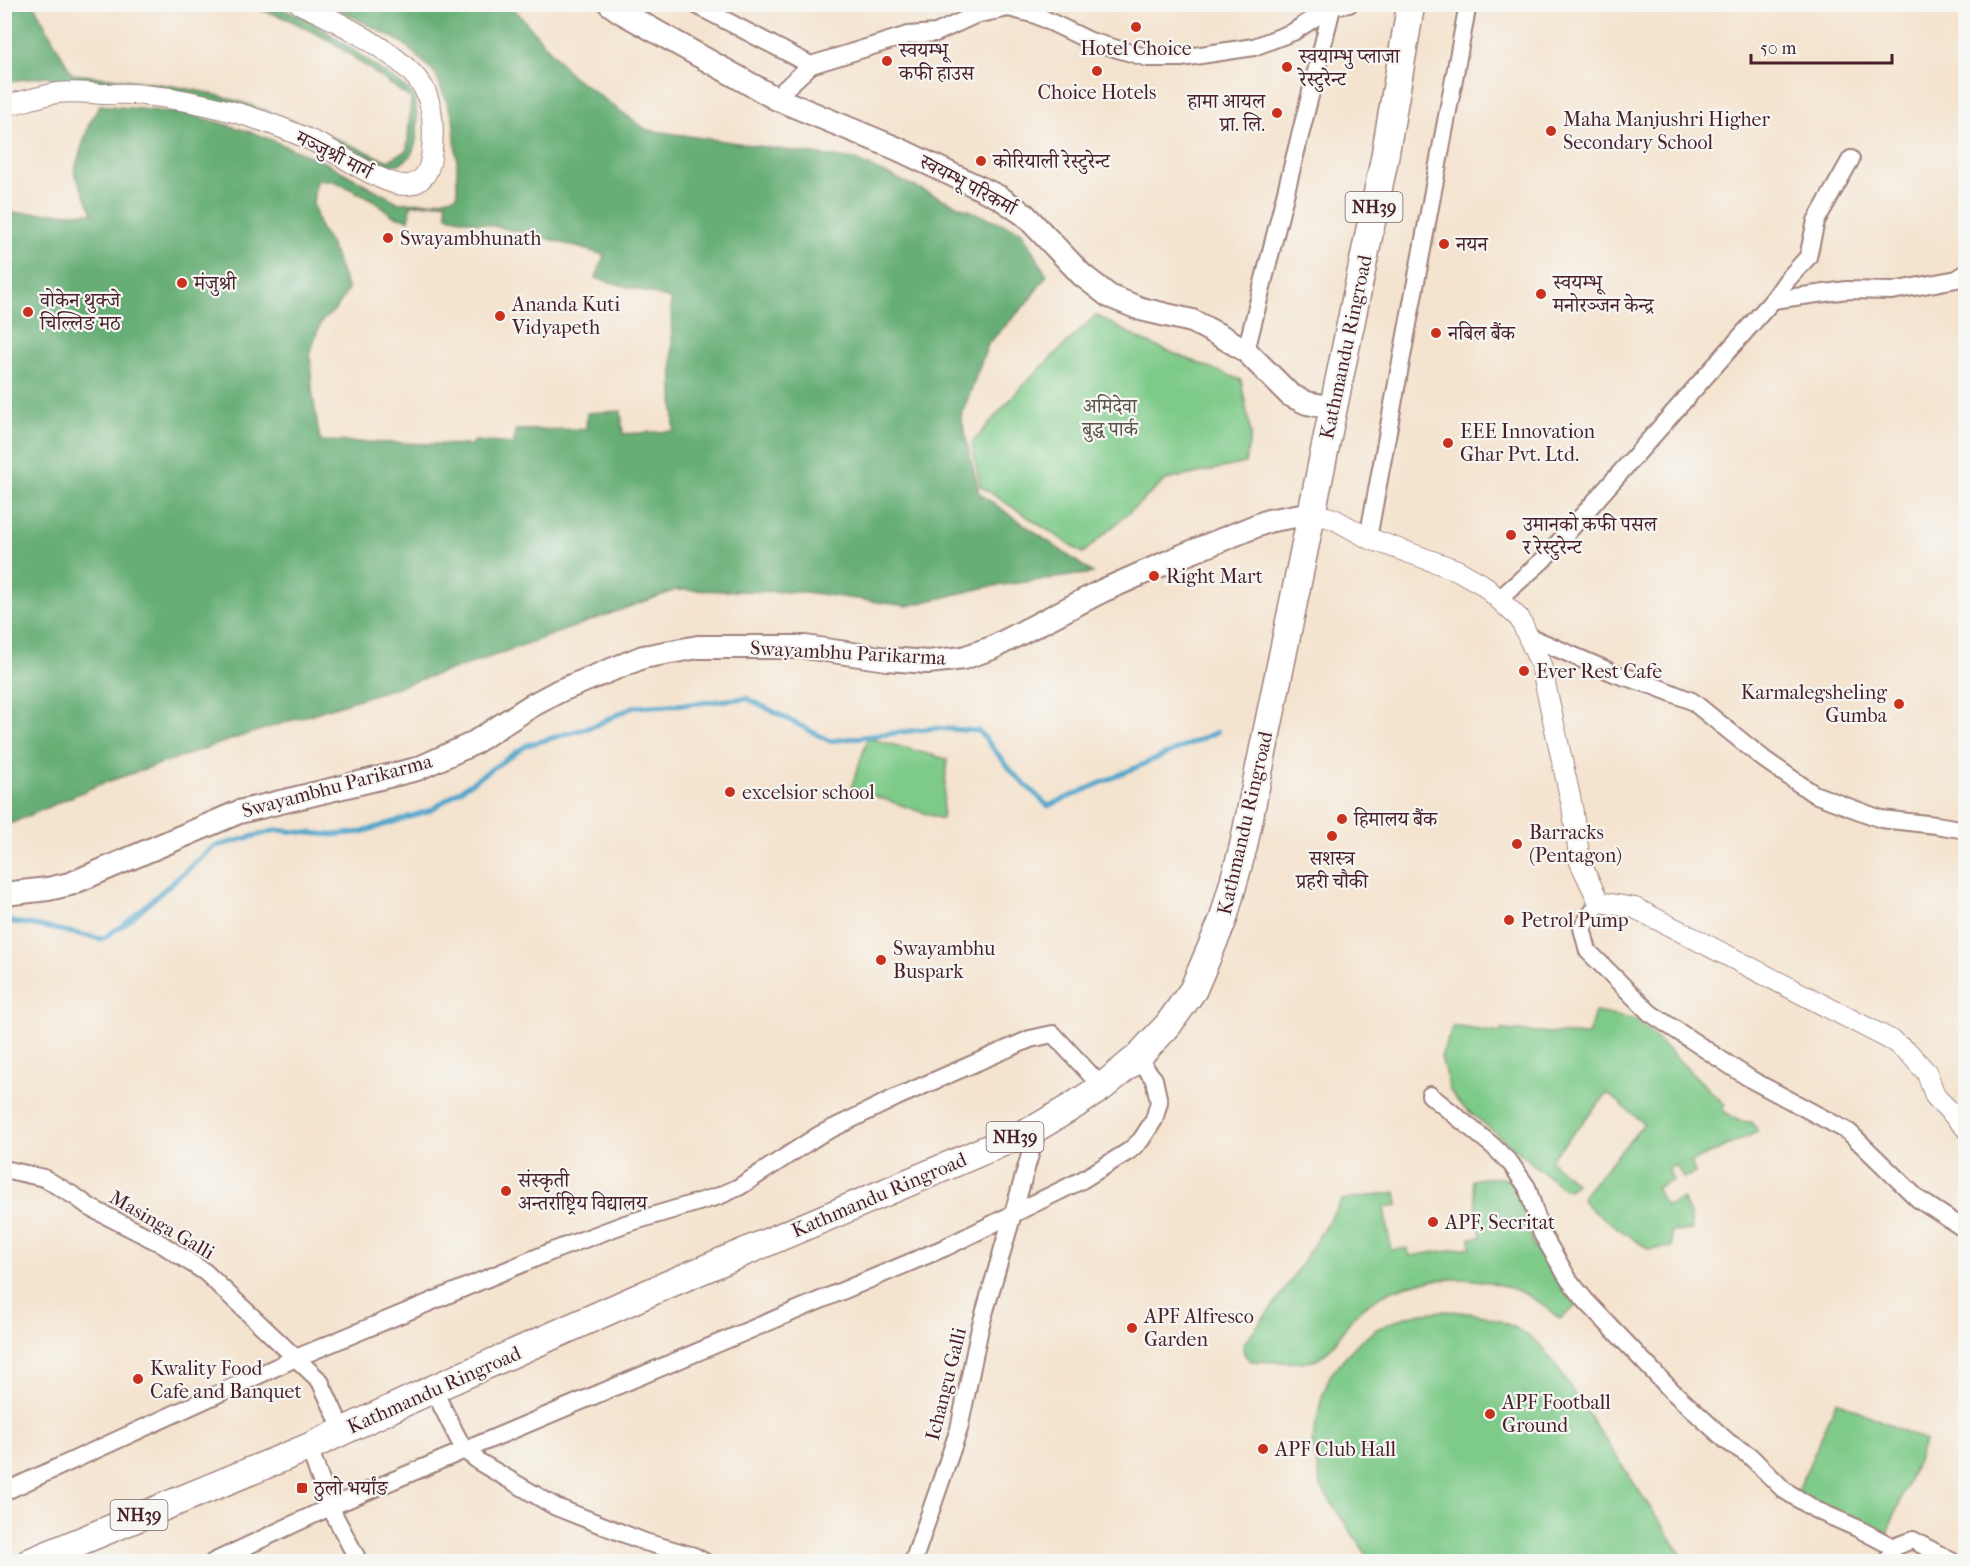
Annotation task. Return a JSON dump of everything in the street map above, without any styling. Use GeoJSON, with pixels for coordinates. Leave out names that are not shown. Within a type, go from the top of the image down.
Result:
{"type":"FeatureCollection","features":[{"type":"Feature","properties":{"kind":"highway","name":"Kathmandu Ringroad"},"geometry":{"type":"LineString","coordinates":[[30,1562],[309,1447],[662,1287],[1038,1127],[1102,1087],[1137,1058],[1168,1024],[1193,990],[1223,920],[1243,848],[1384,161],[1412,4]]}},
{"type":"Feature","properties":{"kind":"main road","name":"स्वयम्भू परिकर्मा"},"geometry":{"type":"LineString","coordinates":[[610,4],[775,98],[898,149],[999,197],[1025,215],[1082,276],[1109,296],[1141,309],[1192,321],[1245,350],[1290,395],[1306,403],[1333,408]]}},
{"type":"Feature","properties":{"kind":"main road","name":"Swayambhu Parikarma"},"geometry":{"type":"LineString","coordinates":[[4,894],[70,884],[239,812],[417,769],[472,744],[531,706],[559,692],[642,657],[698,647],[805,647],[897,660],[927,662],[963,658],[992,648],[1102,591],[1184,555],[1268,521],[1312,513]]}},
{"type":"Feature","properties":{"kind":"street","name":"मञ्जुश्री मार्ग"},"geometry":{"type":"LineString","coordinates":[[4,106],[59,93],[143,95],[212,106],[269,124],[320,144],[389,183],[406,185],[419,182],[425,177],[430,166],[433,142],[431,108],[423,87],[395,59],[348,28],[300,4]]}},
{"type":"Feature","properties":{"kind":"street"},"geometry":{"type":"LineString","coordinates":[[694,4],[811,65]]}},
{"type":"Feature","properties":{"kind":"street"},"geometry":{"type":"LineString","coordinates":[[1368,538],[1468,4]]}},
{"type":"Feature","properties":{"kind":"street"},"geometry":{"type":"LineString","coordinates":[[775,98],[811,65],[908,35],[936,33],[975,15],[1009,8],[1038,10],[1089,41],[1148,58],[1181,58],[1254,47],[1293,32],[1338,5]]}},
{"type":"Feature","properties":{"kind":"street"},"geometry":{"type":"LineString","coordinates":[[1245,350],[1338,5]]}},
{"type":"Feature","properties":{"kind":"street"},"geometry":{"type":"LineString","coordinates":[[1499,599],[1543,560],[1773,300],[1808,257],[1816,221],[1851,159]]}},
{"type":"Feature","properties":{"kind":"street"},"geometry":{"type":"LineString","coordinates":[[1773,300],[1847,290],[1892,291],[1957,279],[1965,273]]}},
{"type":"Feature","properties":{"kind":"street"},"geometry":{"type":"LineString","coordinates":[[1312,513],[1334,519],[1368,538],[1457,570],[1482,584],[1520,619],[1541,665],[1572,806],[1580,862],[1599,902]]}},
{"type":"Feature","properties":{"kind":"street"},"geometry":{"type":"LineString","coordinates":[[1528,636],[1616,674],[1692,701],[1765,760],[1814,794],[1881,819],[1965,830]]}},
{"type":"Feature","properties":{"kind":"street"},"geometry":{"type":"LineString","coordinates":[[1599,902],[1635,908],[1893,1041],[1910,1053],[1928,1073],[1935,1096],[1965,1128]]}},
{"type":"Feature","properties":{"kind":"street"},"geometry":{"type":"LineString","coordinates":[[1599,902],[1582,928],[1588,951],[1650,1013],[1752,1080],[1849,1132],[1918,1199],[1965,1230]]}},
{"type":"Feature","properties":{"kind":"street"},"geometry":{"type":"LineString","coordinates":[[4,1492],[296,1358],[555,1250],[626,1224],[719,1196],[739,1187],[819,1135],[897,1097],[1030,1039],[1053,1034],[1102,1087]]}},
{"type":"Feature","properties":{"kind":"street"},"geometry":{"type":"LineString","coordinates":[[213,1562],[330,1507],[944,1248],[1082,1180],[1129,1151],[1141,1140],[1154,1120],[1160,1102],[1154,1079],[1137,1058]]}},
{"type":"Feature","properties":{"kind":"street"},"geometry":{"type":"LineString","coordinates":[[1430,1095],[1493,1146],[1518,1172],[1530,1195],[1542,1234],[1569,1280],[1671,1390],[1728,1442],[1750,1456],[1784,1490],[1816,1510],[1857,1528],[1890,1554],[1912,1540],[1953,1562]]}},
{"type":"Feature","properties":{"kind":"street","name":"Ichangu Galli"},"geometry":{"type":"LineString","coordinates":[[913,1562],[959,1429],[980,1328],[1038,1127]]}},
{"type":"Feature","properties":{"kind":"street","name":"Masinga Galli"},"geometry":{"type":"LineString","coordinates":[[4,1168],[44,1178],[90,1208],[160,1243],[205,1272],[320,1381],[343,1431]]}},
{"type":"Feature","properties":{"kind":"street"},"geometry":{"type":"LineString","coordinates":[[433,1389],[464,1450],[496,1472],[556,1507],[645,1542],[694,1556],[705,1562]]}},
{"type":"Feature","properties":{"kind":"street"},"geometry":{"type":"LineString","coordinates":[[309,1447],[330,1507],[358,1562]]}},
{"type":"Feature","properties":{"kind":"green space"},"geometry":{"type":"Polygon","coordinates":[[[4,5],[34,5],[72,74],[194,90],[254,106],[388,161],[407,150],[411,99],[332,42],[290,20],[247,5],[271,5],[309,19],[413,93],[417,118],[415,143],[411,154],[404,161],[393,165],[378,163],[287,123],[127,86],[61,83],[47,76],[5,82],[4,5]]]}},
{"type":"Feature","properties":{"kind":"green space"},"geometry":{"type":"Polygon","coordinates":[[[330,5],[511,5],[571,75],[647,130],[855,160],[1021,231],[1047,275],[1027,303],[988,344],[961,417],[979,493],[1093,573],[987,587],[907,606],[805,592],[676,590],[479,661],[239,737],[98,785],[5,826],[5,213],[93,213],[74,172],[89,124],[100,105],[190,114],[257,134],[326,163],[399,203],[432,202],[457,196],[453,117],[435,73],[403,43],[330,5]],[[316,180],[313,203],[320,228],[331,245],[348,290],[336,309],[321,322],[310,352],[312,390],[320,441],[471,445],[474,441],[514,444],[515,430],[586,429],[587,413],[621,411],[623,434],[674,431],[671,299],[596,278],[604,255],[535,235],[447,216],[446,202],[411,205],[409,220],[392,215],[373,200],[334,181],[316,180]]]}},
{"type":"Feature","properties":{"kind":"green space","name":"अमिदेवा बुद्ध पार्क"},"geometry":{"type":"Polygon","coordinates":[[[1096,315],[1143,341],[1241,380],[1251,434],[1245,463],[1166,480],[1083,553],[980,486],[972,443],[1024,384],[1096,315]]]}},
{"type":"Feature","properties":{"kind":"green space"},"geometry":{"type":"Polygon","coordinates":[[[868,738],[947,759],[942,819],[851,788],[868,738]]]}},
{"type":"Feature","properties":{"kind":"green space"},"geometry":{"type":"Polygon","coordinates":[[[1595,1012],[1637,1020],[1725,1105],[1722,1110],[1739,1121],[1752,1122],[1758,1132],[1691,1162],[1695,1173],[1683,1178],[1676,1165],[1668,1169],[1673,1180],[1656,1188],[1666,1206],[1683,1199],[1690,1215],[1692,1230],[1671,1232],[1672,1247],[1648,1249],[1593,1211],[1582,1200],[1584,1194],[1644,1124],[1608,1093],[1550,1160],[1576,1184],[1569,1190],[1562,1188],[1459,1103],[1450,1091],[1441,1057],[1453,1026],[1500,1033],[1501,1030],[1588,1035],[1595,1012]]]}},
{"type":"Feature","properties":{"kind":"green space"},"geometry":{"type":"Polygon","coordinates":[[[1506,1179],[1517,1185],[1534,1247],[1577,1305],[1560,1319],[1531,1297],[1507,1287],[1464,1279],[1420,1282],[1398,1288],[1361,1309],[1329,1350],[1316,1360],[1295,1363],[1252,1361],[1243,1352],[1244,1343],[1278,1300],[1342,1200],[1396,1192],[1398,1205],[1384,1207],[1391,1250],[1408,1248],[1409,1256],[1471,1247],[1470,1238],[1481,1237],[1472,1180],[1506,1179]]]}},
{"type":"Feature","properties":{"kind":"green space"},"geometry":{"type":"Polygon","coordinates":[[[1444,1311],[1472,1313],[1508,1324],[1543,1347],[1686,1561],[1371,1561],[1322,1489],[1312,1442],[1322,1397],[1330,1376],[1344,1358],[1358,1343],[1377,1329],[1399,1319],[1422,1313],[1444,1311]]]}},
{"type":"Feature","properties":{"kind":"green space"},"geometry":{"type":"Polygon","coordinates":[[[1837,1401],[1925,1441],[1886,1536],[1796,1495],[1837,1401]]]}},
{"type":"Feature","properties":{"kind":"waterway"},"geometry":{"type":"LineString","coordinates":[[4,921],[102,939],[126,923],[213,847],[277,830],[332,835],[362,832],[431,810],[527,745],[594,726],[633,707],[747,698],[830,741],[934,728],[979,731],[1014,774],[1048,806],[1217,732]]}},
{"type":"Feature","properties":{"kind":"place","name":"Hotel Choice"},"geometry":{"type":"Point","coordinates":[1136,27]}},
{"type":"Feature","properties":{"kind":"place","name":"स्वयम्भू कफी हाउस"},"geometry":{"type":"Point","coordinates":[887,61]}},
{"type":"Feature","properties":{"kind":"place","name":"स्वयाम्भु प्लाजा रेस्टुरेन्ट"},"geometry":{"type":"Point","coordinates":[1287,67]}},
{"type":"Feature","properties":{"kind":"place","name":"Choice Hotels"},"geometry":{"type":"Point","coordinates":[1097,71]}},
{"type":"Feature","properties":{"kind":"place","name":"हामा आयल प्रा. लि."},"geometry":{"type":"Point","coordinates":[1277,113]}},
{"type":"Feature","properties":{"kind":"place","name":"Maha Manjushri Higher Secondary School"},"geometry":{"type":"Point","coordinates":[1551,131]}},
{"type":"Feature","properties":{"kind":"place","name":"कोरियाली रेस्टुरेन्ट"},"geometry":{"type":"Point","coordinates":[981,161]}},
{"type":"Feature","properties":{"kind":"place","name":"Swayambhunath"},"geometry":{"type":"Point","coordinates":[388,238]}},
{"type":"Feature","properties":{"kind":"place","name":"नयन"},"geometry":{"type":"Point","coordinates":[1444,244]}},
{"type":"Feature","properties":{"kind":"place","name":"मंजुश्री"},"geometry":{"type":"Point","coordinates":[182,283]}},
{"type":"Feature","properties":{"kind":"place","name":"स्वयम्भू मनोरञ्जन केन्द्र"},"geometry":{"type":"Point","coordinates":[1541,294]}},
{"type":"Feature","properties":{"kind":"place","name":"वोकेन थुक्जे चिल्लिङ मठ"},"geometry":{"type":"Point","coordinates":[28,312]}},
{"type":"Feature","properties":{"kind":"place","name":"Ananda Kuti Vidyapeth"},"geometry":{"type":"Point","coordinates":[500,316]}},
{"type":"Feature","properties":{"kind":"place","name":"नबिल बैंक"},"geometry":{"type":"Point","coordinates":[1436,333]}},
{"type":"Feature","properties":{"kind":"place","name":"EEE Innovation Ghar Pvt. Ltd."},"geometry":{"type":"Point","coordinates":[1448,443]}},
{"type":"Feature","properties":{"kind":"place","name":"उमानको कफी पसल र रेस्टुरेन्ट"},"geometry":{"type":"Point","coordinates":[1511,535]}},
{"type":"Feature","properties":{"kind":"place","name":"Right Mart"},"geometry":{"type":"Point","coordinates":[1154,576]}},
{"type":"Feature","properties":{"kind":"place","name":"Ever Rest Cafe"},"geometry":{"type":"Point","coordinates":[1524,671]}},
{"type":"Feature","properties":{"kind":"place","name":"Karmalegsheling Gumba"},"geometry":{"type":"Point","coordinates":[1899,704]}},
{"type":"Feature","properties":{"kind":"place","name":"excelsior school"},"geometry":{"type":"Point","coordinates":[730,792]}},
{"type":"Feature","properties":{"kind":"place","name":"हिमालय बैंक"},"geometry":{"type":"Point","coordinates":[1342,819]}},
{"type":"Feature","properties":{"kind":"place","name":"सशस्त्र प्रहरी चौकी"},"geometry":{"type":"Point","coordinates":[1332,836]}},
{"type":"Feature","properties":{"kind":"place","name":"Barracks (Pentagon)"},"geometry":{"type":"Point","coordinates":[1517,844]}},
{"type":"Feature","properties":{"kind":"place","name":"Petrol Pump"},"geometry":{"type":"Point","coordinates":[1509,920]}},
{"type":"Feature","properties":{"kind":"place","name":"Swayambhu Buspark"},"geometry":{"type":"Point","coordinates":[881,960]}},
{"type":"Feature","properties":{"kind":"place","name":"संस्कृती अन्तर्राष्ट्रिय विद्यालय"},"geometry":{"type":"Point","coordinates":[506,1191]}},
{"type":"Feature","properties":{"kind":"place","name":"APF, Secritat"},"geometry":{"type":"Point","coordinates":[1433,1222]}},
{"type":"Feature","properties":{"kind":"place","name":"APF Alfresco Garden"},"geometry":{"type":"Point","coordinates":[1132,1328]}},
{"type":"Feature","properties":{"kind":"place","name":"Kwality Food Cafe and Banquet"},"geometry":{"type":"Point","coordinates":[138,1379]}},
{"type":"Feature","properties":{"kind":"place","name":"APF Football Ground"},"geometry":{"type":"Point","coordinates":[1490,1414]}},
{"type":"Feature","properties":{"kind":"place","name":"APF Club Hall"},"geometry":{"type":"Point","coordinates":[1263,1449]}},
{"type":"Feature","properties":{"kind":"place","name":"ठुलो भर्यांङ"},"geometry":{"type":"Point","coordinates":[302,1488]}}]}
